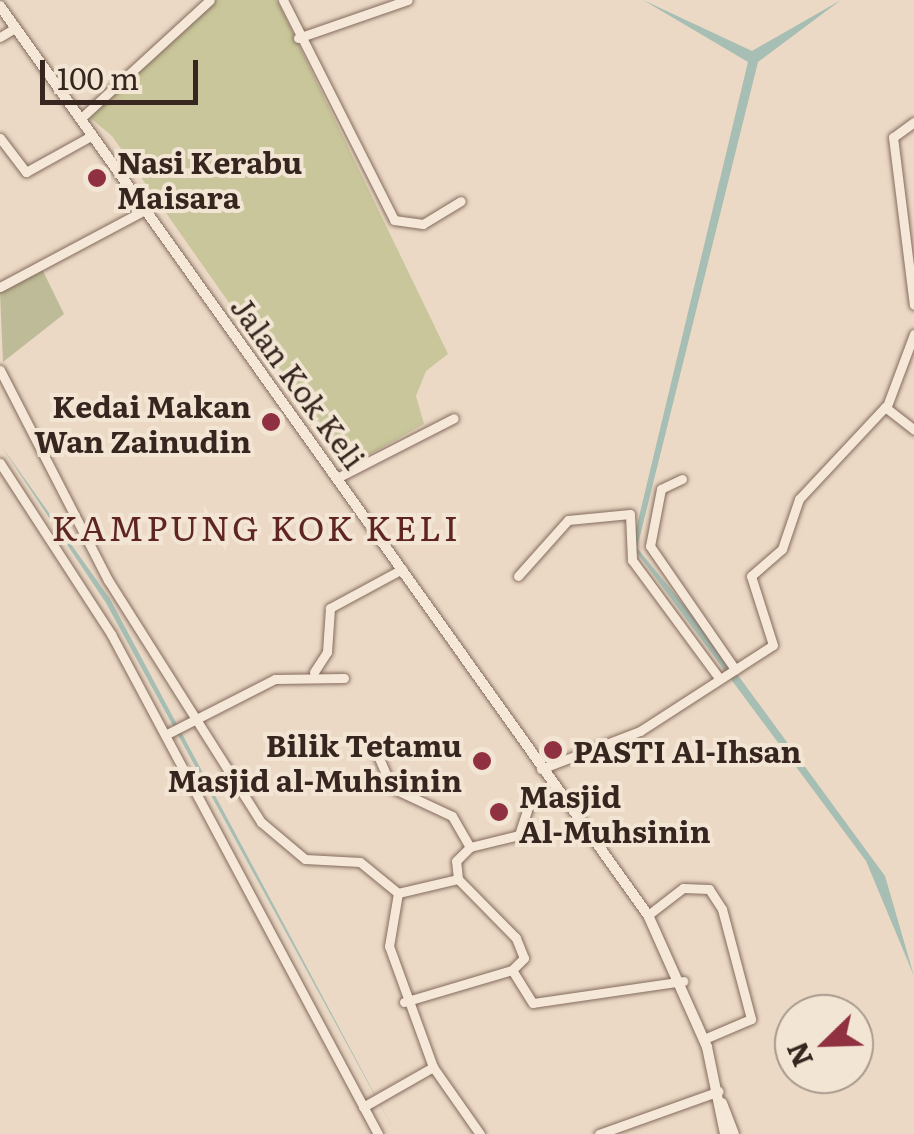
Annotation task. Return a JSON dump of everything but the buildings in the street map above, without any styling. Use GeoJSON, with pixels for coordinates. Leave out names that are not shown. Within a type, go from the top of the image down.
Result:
{"type":"FeatureCollection","features":[{"type":"Feature","properties":{"kind":"street"},"geometry":{"type":"LineString","coordinates":[[80,119],[210,0]]}},
{"type":"Feature","properties":{"kind":"street"},"geometry":{"type":"LineString","coordinates":[[283,0],[298,38],[394,220],[423,224],[461,201]]}},
{"type":"Feature","properties":{"kind":"street"},"geometry":{"type":"LineString","coordinates":[[298,38],[408,0]]}},
{"type":"Feature","properties":{"kind":"street","name":"Jalan Kok Keli"},"geometry":{"type":"LineString","coordinates":[[0,6],[648,916],[683,981],[734,1134]]}},
{"type":"Feature","properties":{"kind":"street"},"geometry":{"type":"LineString","coordinates":[[0,37],[16,28]]}},
{"type":"Feature","properties":{"kind":"street"},"geometry":{"type":"LineString","coordinates":[[914,122],[898,127],[914,305]]}},
{"type":"Feature","properties":{"kind":"street"},"geometry":{"type":"LineString","coordinates":[[0,138],[26,172],[91,136]]}},
{"type":"Feature","properties":{"kind":"street"},"geometry":{"type":"LineString","coordinates":[[0,287],[145,210]]}},
{"type":"Feature","properties":{"kind":"street"},"geometry":{"type":"LineString","coordinates":[[541,768],[631,736],[735,670],[774,640],[751,576],[782,549],[804,492],[887,406],[914,334]]}},
{"type":"Feature","properties":{"kind":"street"},"geometry":{"type":"LineString","coordinates":[[0,370],[57,490],[188,722],[261,822],[291,850],[322,864],[368,865],[398,893]]}},
{"type":"Feature","properties":{"kind":"street"},"geometry":{"type":"LineString","coordinates":[[887,406],[914,430]]}},
{"type":"Feature","properties":{"kind":"street"},"geometry":{"type":"LineString","coordinates":[[337,478],[454,418]]}},
{"type":"Feature","properties":{"kind":"street"},"geometry":{"type":"LineString","coordinates":[[0,463],[169,734],[378,1134]]}},
{"type":"Feature","properties":{"kind":"street"},"geometry":{"type":"LineString","coordinates":[[682,479],[661,489],[650,546],[735,670]]}},
{"type":"Feature","properties":{"kind":"street"},"geometry":{"type":"LineString","coordinates":[[518,576],[568,520],[630,514],[632,560],[719,678]]}},
{"type":"Feature","properties":{"kind":"street"},"geometry":{"type":"LineString","coordinates":[[314,672],[327,652],[330,608],[402,568]]}},
{"type":"Feature","properties":{"kind":"street"},"geometry":{"type":"LineString","coordinates":[[169,734],[257,685],[314,672],[344,678]]}},
{"type":"Feature","properties":{"kind":"street"},"geometry":{"type":"LineString","coordinates":[[376,751],[392,788],[452,816],[470,847]]}},
{"type":"Feature","properties":{"kind":"street"},"geometry":{"type":"LineString","coordinates":[[404,1002],[512,970],[524,958],[516,938],[458,879],[457,858],[470,847],[520,835],[528,807],[556,789]]}},
{"type":"Feature","properties":{"kind":"street"},"geometry":{"type":"LineString","coordinates":[[398,893],[458,879]]}},
{"type":"Feature","properties":{"kind":"street"},"geometry":{"type":"LineString","coordinates":[[648,916],[683,888],[709,889],[729,926],[751,1019],[704,1039]]}},
{"type":"Feature","properties":{"kind":"street"},"geometry":{"type":"LineString","coordinates":[[398,893],[387,937],[404,1002],[433,1068],[480,1134]]}},
{"type":"Feature","properties":{"kind":"street"},"geometry":{"type":"LineString","coordinates":[[512,970],[536,1003],[683,981]]}},
{"type":"Feature","properties":{"kind":"street"},"geometry":{"type":"LineString","coordinates":[[366,1105],[433,1068]]}},
{"type":"Feature","properties":{"kind":"street"},"geometry":{"type":"LineString","coordinates":[[599,1134],[720,1097]]}},
{"type":"Feature","properties":{"kind":"street","name":"Jalan Kok Keli"},"geometry":{"type":"LineString","coordinates":[[720,1097],[725,1134]]}},
{"type":"Feature","properties":{"kind":"shaded area"},"geometry":{"type":"Polygon","coordinates":[[[214,0],[277,0],[448,354],[426,371],[416,396],[424,424],[345,468],[112,136],[88,116],[214,0]]]}},
{"type":"Feature","properties":{"kind":"shaded area"},"geometry":{"type":"Polygon","coordinates":[[[643,0],[752,51],[841,0],[758,62],[637,548],[707,633],[885,876],[914,976],[866,861],[632,546],[748,62],[643,0]]]}},
{"type":"Feature","properties":{"kind":"shaded area"},"geometry":{"type":"Polygon","coordinates":[[[41,267],[64,314],[3,362],[0,292],[41,267]]]}},
{"type":"Feature","properties":{"kind":"shaded area"},"geometry":{"type":"Polygon","coordinates":[[[0,444],[110,599],[396,1134],[106,603],[0,444]]]}},
{"type":"Feature","properties":{"kind":"place","name":"Nasi Kerabu Maisara"},"geometry":{"type":"Point","coordinates":[97,178]}},
{"type":"Feature","properties":{"kind":"place","name":"Kedai Makan Wan Zainudin"},"geometry":{"type":"Point","coordinates":[271,422]}},
{"type":"Feature","properties":{"kind":"place","name":"PASTI Al-Ihsan"},"geometry":{"type":"Point","coordinates":[553,750]}},
{"type":"Feature","properties":{"kind":"place","name":"Bilik Tetamu Masjid al-Muhsinin"},"geometry":{"type":"Point","coordinates":[482,761]}},
{"type":"Feature","properties":{"kind":"place","name":"Masjid Al-Muhsinin"},"geometry":{"type":"Point","coordinates":[499,812]}},
{"type":"Feature","properties":{"kind":"district","name":"KAMPUNG KOK KELI"},"geometry":{"type":"Point","coordinates":[256,526]}}]}
